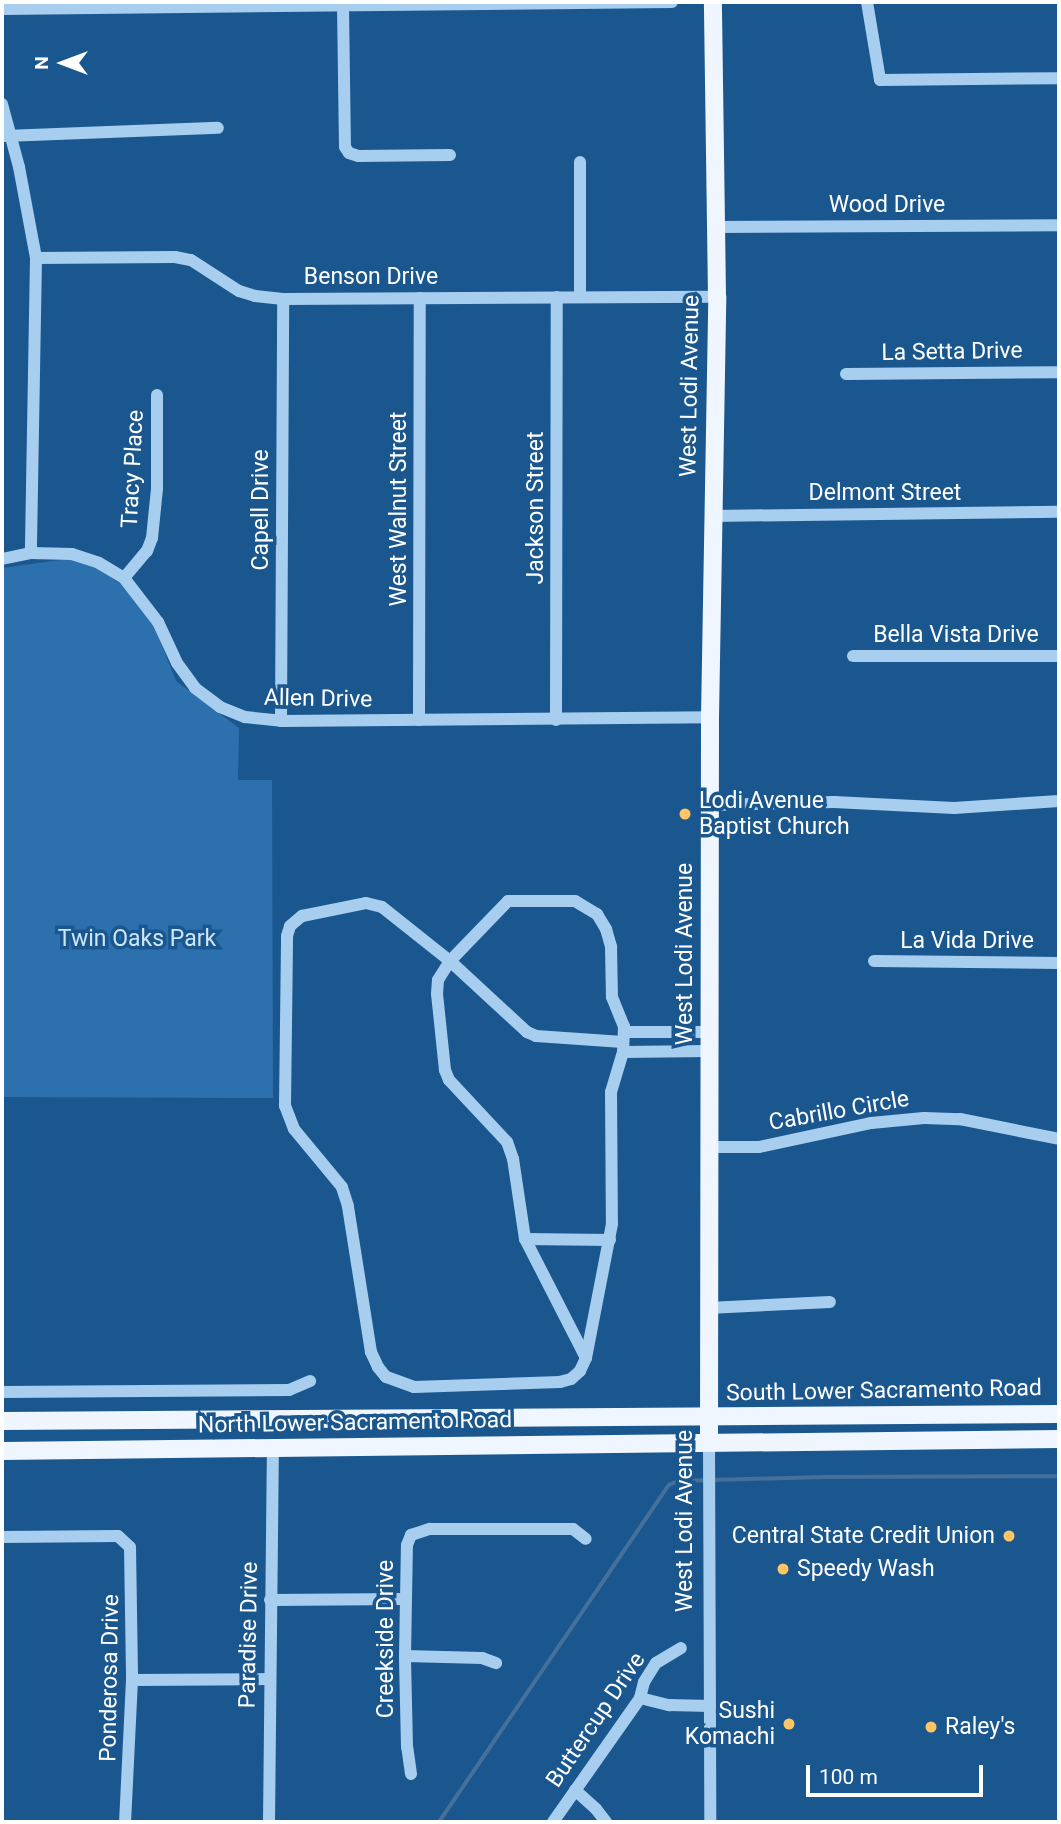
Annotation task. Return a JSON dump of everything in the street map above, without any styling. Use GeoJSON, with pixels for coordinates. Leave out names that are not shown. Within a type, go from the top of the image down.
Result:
{"type":"FeatureCollection","features":[{"type":"Feature","properties":{"kind":"main road","name":"West Lodi Avenue"},"geometry":{"type":"LineString","coordinates":[[709,1441],[710,717],[717,297],[713,2]]}},
{"type":"Feature","properties":{"kind":"main road","name":"South Lower Sacramento Road"},"geometry":{"type":"LineString","coordinates":[[709,1417],[1059,1416]]}},
{"type":"Feature","properties":{"kind":"main road"},"geometry":{"type":"LineString","coordinates":[[944,1440],[946,1433],[955,1427],[1049,1424],[1059,1416]]}},
{"type":"Feature","properties":{"kind":"main road","name":"North Lower Sacramento Road"},"geometry":{"type":"LineString","coordinates":[[2,1421],[709,1417]]}},
{"type":"Feature","properties":{"kind":"main road"},"geometry":{"type":"LineString","coordinates":[[274,1449],[283,1430],[320,1421]]}},
{"type":"Feature","properties":{"kind":"main road","name":"South Lower Sacramento Road"},"geometry":{"type":"LineString","coordinates":[[709,1441],[1059,1439]]}},
{"type":"Feature","properties":{"kind":"main road","name":"North Lower Sacramento Road"},"geometry":{"type":"LineString","coordinates":[[2,1451],[709,1441]]}},
{"type":"Feature","properties":{"kind":"street"},"geometry":{"type":"LineString","coordinates":[[2,9],[132,5],[672,2]]}},
{"type":"Feature","properties":{"kind":"street"},"geometry":{"type":"LineString","coordinates":[[867,2],[880,80],[1059,78]]}},
{"type":"Feature","properties":{"kind":"street"},"geometry":{"type":"LineString","coordinates":[[343,5],[345,147],[349,153],[358,156],[450,155]]}},
{"type":"Feature","properties":{"kind":"street"},"geometry":{"type":"LineString","coordinates":[[2,103],[6,136],[36,258],[31,552]]}},
{"type":"Feature","properties":{"kind":"street"},"geometry":{"type":"LineString","coordinates":[[6,136],[218,128]]}},
{"type":"Feature","properties":{"kind":"street"},"geometry":{"type":"LineString","coordinates":[[580,162],[580,296]]}},
{"type":"Feature","properties":{"kind":"street","name":"Wood Drive"},"geometry":{"type":"LineString","coordinates":[[715,227],[1059,225]]}},
{"type":"Feature","properties":{"kind":"street","name":"Benson Drive"},"geometry":{"type":"LineString","coordinates":[[36,258],[175,257],[191,260],[239,291],[283,299],[717,297]]}},
{"type":"Feature","properties":{"kind":"street","name":"Jackson Street"},"geometry":{"type":"LineString","coordinates":[[556,720],[557,297]]}},
{"type":"Feature","properties":{"kind":"street","name":"West Walnut Street"},"geometry":{"type":"LineString","coordinates":[[419,720],[420,298]]}},
{"type":"Feature","properties":{"kind":"street","name":"Capell Drive"},"geometry":{"type":"LineString","coordinates":[[281,721],[283,299]]}},
{"type":"Feature","properties":{"kind":"street","name":"La Setta Drive"},"geometry":{"type":"LineString","coordinates":[[846,374],[1059,372]]}},
{"type":"Feature","properties":{"kind":"street","name":"Tracy Place"},"geometry":{"type":"LineString","coordinates":[[124,578],[147,551],[152,538],[156,489],[157,395]]}},
{"type":"Feature","properties":{"kind":"street","name":"Delmont Street"},"geometry":{"type":"LineString","coordinates":[[712,516],[1059,512]]}},
{"type":"Feature","properties":{"kind":"street","name":"Allen Drive"},"geometry":{"type":"LineString","coordinates":[[2,559],[31,552],[72,554],[99,563],[124,578],[159,622],[177,663],[195,688],[220,707],[245,717],[281,721],[710,717]]}},
{"type":"Feature","properties":{"kind":"street","name":"Bella Vista Drive"},"geometry":{"type":"LineString","coordinates":[[853,656],[1059,656]]}},
{"type":"Feature","properties":{"kind":"street"},"geometry":{"type":"LineString","coordinates":[[710,805],[834,802],[954,808],[1059,802]]}},
{"type":"Feature","properties":{"kind":"street"},"geometry":{"type":"LineString","coordinates":[[586,1358],[525,1239],[513,1159],[507,1142],[449,1080],[444,1070],[437,994],[438,979],[450,961],[508,901],[575,901],[597,914],[606,929],[611,947],[612,997],[624,1026],[623,1042],[611,1092],[610,1240],[586,1358],[580,1371],[560,1382],[414,1387],[386,1377],[372,1352],[348,1206],[342,1187],[294,1129],[285,1106],[284,1018],[287,936],[290,926],[302,916],[340,907],[366,904],[382,907],[450,961],[527,1032],[536,1036],[623,1042],[709,1041]]}},
{"type":"Feature","properties":{"kind":"street","name":"La Vida Drive"},"geometry":{"type":"LineString","coordinates":[[874,961],[1059,962]]}},
{"type":"Feature","properties":{"kind":"street"},"geometry":{"type":"LineString","coordinates":[[623,1042],[709,1041]]}},
{"type":"Feature","properties":{"kind":"street","name":"Cabrillo Circle"},"geometry":{"type":"LineString","coordinates":[[709,1147],[759,1147],[870,1123],[924,1118],[960,1119],[1059,1139]]}},
{"type":"Feature","properties":{"kind":"street"},"geometry":{"type":"LineString","coordinates":[[525,1239],[610,1240]]}},
{"type":"Feature","properties":{"kind":"street"},"geometry":{"type":"LineString","coordinates":[[709,1308],[830,1302]]}},
{"type":"Feature","properties":{"kind":"street"},"geometry":{"type":"LineString","coordinates":[[2,1392],[289,1391],[310,1381]]}},
{"type":"Feature","properties":{"kind":"street","name":"West Lodi Avenue"},"geometry":{"type":"LineString","coordinates":[[709,1441],[710,1822]]}},
{"type":"Feature","properties":{"kind":"street","name":"Paradise Drive"},"geometry":{"type":"LineString","coordinates":[[269,1822],[274,1449]]}},
{"type":"Feature","properties":{"kind":"street","name":"Creekside Drive"},"geometry":{"type":"LineString","coordinates":[[411,1774],[407,1747],[405,1599],[407,1545],[411,1535],[415,1532],[441,1529],[573,1529],[586,1539]]}},
{"type":"Feature","properties":{"kind":"street","name":"Ponderosa Drive"},"geometry":{"type":"LineString","coordinates":[[2,1537],[121,1538],[130,1547],[132,1681],[125,1822]]}},
{"type":"Feature","properties":{"kind":"street"},"geometry":{"type":"LineString","coordinates":[[270,1600],[405,1599]]}},
{"type":"Feature","properties":{"kind":"street","name":"Buttercup Drive"},"geometry":{"type":"LineString","coordinates":[[553,1822],[640,1698],[644,1682],[656,1663],[681,1648]]}},
{"type":"Feature","properties":{"kind":"street"},"geometry":{"type":"LineString","coordinates":[[405,1656],[482,1658],[496,1663]]}},
{"type":"Feature","properties":{"kind":"street"},"geometry":{"type":"LineString","coordinates":[[132,1681],[269,1679]]}},
{"type":"Feature","properties":{"kind":"street"},"geometry":{"type":"LineString","coordinates":[[640,1698],[668,1704],[710,1706]]}},
{"type":"Feature","properties":{"kind":"street"},"geometry":{"type":"LineString","coordinates":[[575,1790],[606,1822]]}},
{"type":"Feature","properties":{"kind":"green space","name":"Twin Oaks Park"},"geometry":{"type":"Polygon","coordinates":[[[81,557],[144,600],[176,681],[239,728],[238,780],[272,780],[273,1098],[2,1097],[2,568],[81,557]]]}},
{"type":"Feature","properties":{"kind":"waterway"},"geometry":{"type":"LineString","coordinates":[[439,1822],[669,1485],[678,1481],[823,1477],[1059,1476]]}},
{"type":"Feature","properties":{"kind":"place","name":"Lodi Avenue Baptist Church"},"geometry":{"type":"Point","coordinates":[685,814]}},
{"type":"Feature","properties":{"kind":"place","name":"Central State Credit Union"},"geometry":{"type":"Point","coordinates":[1009,1536]}},
{"type":"Feature","properties":{"kind":"place","name":"Speedy Wash"},"geometry":{"type":"Point","coordinates":[783,1569]}},
{"type":"Feature","properties":{"kind":"place","name":"Sushi Komachi"},"geometry":{"type":"Point","coordinates":[789,1724]}},
{"type":"Feature","properties":{"kind":"place","name":"Raley's"},"geometry":{"type":"Point","coordinates":[931,1727]}}]}
